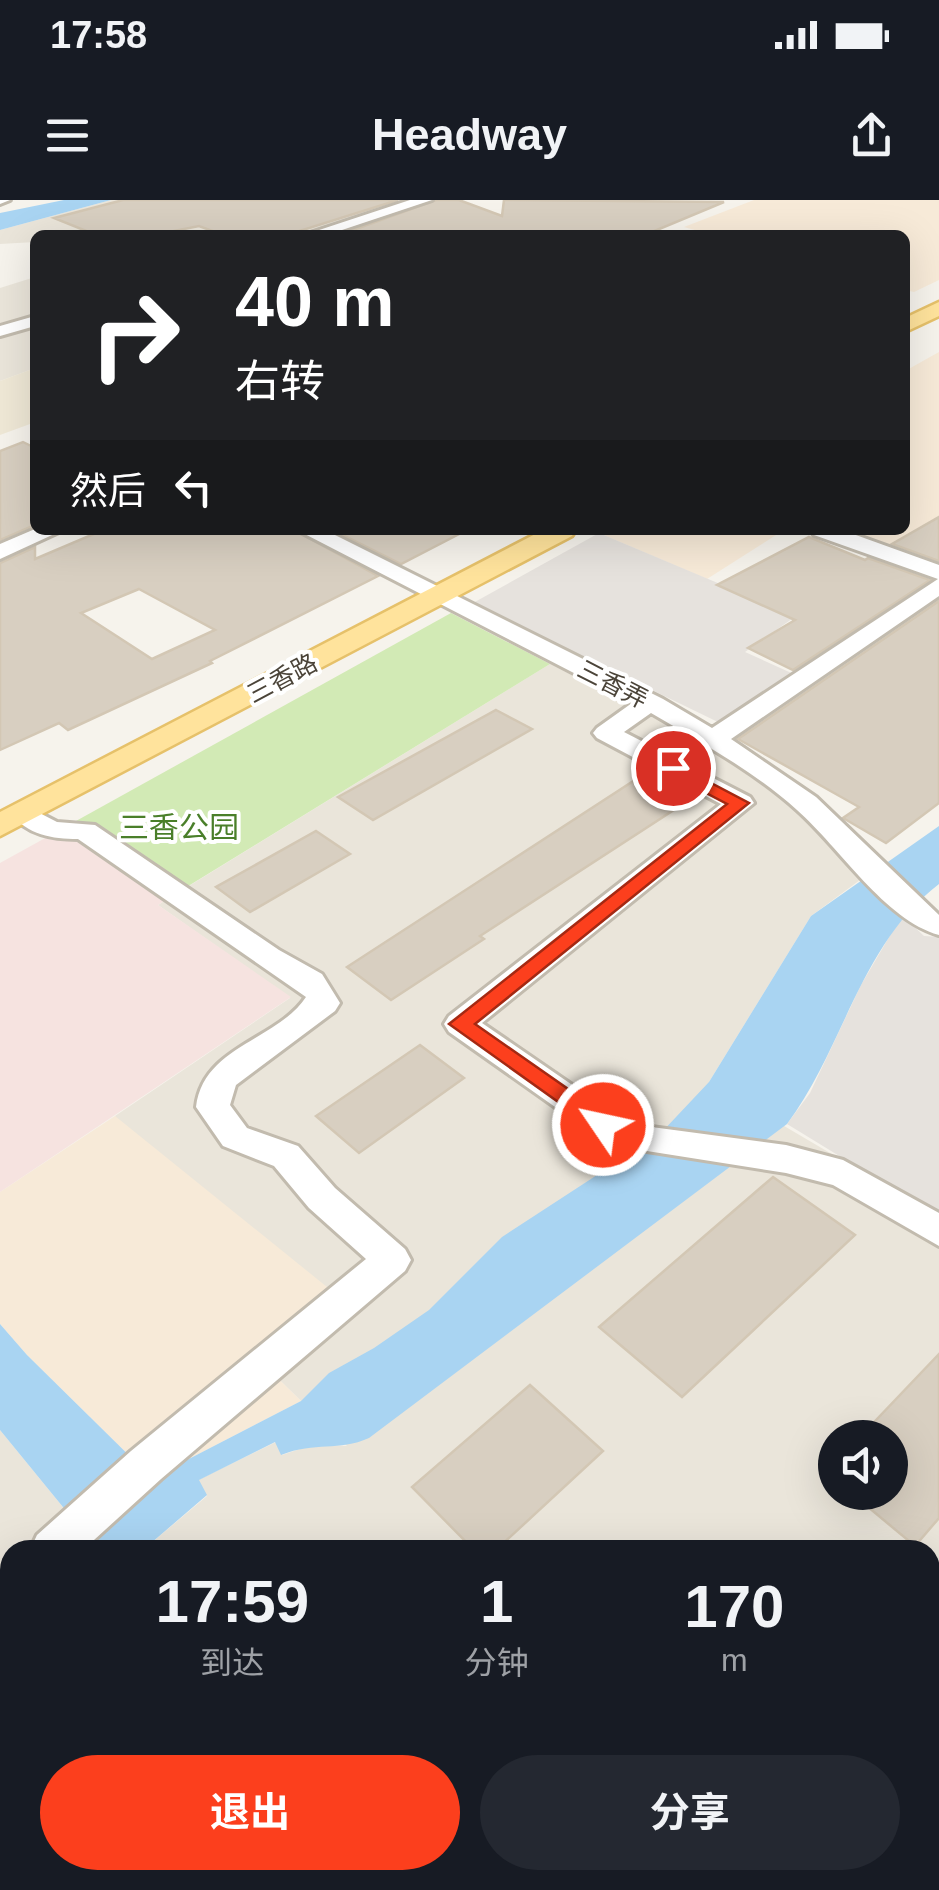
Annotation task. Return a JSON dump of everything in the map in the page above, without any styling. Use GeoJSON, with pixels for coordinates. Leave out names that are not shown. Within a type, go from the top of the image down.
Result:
{"type":"FeatureCollection","features":[{"type":"Feature","properties":{"kind":"main road"},"geometry":{"type":"LineString","coordinates":[[912,323],[939,308]]}},
{"type":"Feature","properties":{"kind":"main road","name":"三香路"},"geometry":{"type":"LineString","coordinates":[[8,812],[426,588],[506,535]]}},
{"type":"Feature","properties":{"kind":"main road","name":"三香路"},"geometry":{"type":"LineString","coordinates":[[426,588],[551,535]]}},
{"type":"Feature","properties":{"kind":"street"},"geometry":{"type":"LineString","coordinates":[[327,230],[425,200]]}},
{"type":"Feature","properties":{"kind":"street"},"geometry":{"type":"LineString","coordinates":[[0,331],[30,322]]}},
{"type":"Feature","properties":{"kind":"street"},"geometry":{"type":"LineString","coordinates":[[0,552],[40,535]]}},
{"type":"Feature","properties":{"kind":"street","name":"三香弄"},"geometry":{"type":"LineString","coordinates":[[318,535],[649,702],[714,739],[806,802],[932,923]]}},
{"type":"Feature","properties":{"kind":"street"},"geometry":{"type":"LineString","coordinates":[[836,535],[939,573]]}},
{"type":"Feature","properties":{"kind":"street"},"geometry":{"type":"LineString","coordinates":[[714,739],[939,586]]}},
{"type":"Feature","properties":{"kind":"street"},"geometry":{"type":"LineString","coordinates":[[649,702],[606,734],[740,803],[460,1024],[620,1136],[786,1159],[843,1174],[939,1231]]}},
{"type":"Feature","properties":{"kind":"street"},"geometry":{"type":"LineString","coordinates":[[8,812],[51,830],[85,830],[268,957],[311,982],[321,993],[324,1003],[224,1076],[215,1087],[213,1107],[235,1137],[286,1156],[322,1198],[392,1260],[63,1539]]}},
{"type":"Feature","properties":{"kind":"shaded area"},"geometry":{"type":"Polygon","coordinates":[[[111,200],[412,200],[317,230],[30,230],[30,242],[0,244],[0,230],[111,200]]]}},
{"type":"Feature","properties":{"kind":"shaded area"},"geometry":{"type":"Polygon","coordinates":[[[754,200],[939,200],[939,280],[910,291],[910,230],[684,227],[754,200]]]}},
{"type":"Feature","properties":{"kind":"shaded area"},"geometry":{"type":"Polygon","coordinates":[[[30,279],[30,319],[0,327],[0,288],[30,279]]]}},
{"type":"Feature","properties":{"kind":"shaded area"},"geometry":{"type":"Polygon","coordinates":[[[30,327],[30,370],[0,381],[0,336],[30,327]]]}},
{"type":"Feature","properties":{"kind":"shaded area"},"geometry":{"type":"Polygon","coordinates":[[[939,352],[939,571],[833,535],[910,535],[910,368],[939,352]]]}},
{"type":"Feature","properties":{"kind":"shaded area"},"geometry":{"type":"Polygon","coordinates":[[[30,370],[30,424],[0,435],[0,381],[30,370]]]}},
{"type":"Feature","properties":{"kind":"shaded area"},"geometry":{"type":"Polygon","coordinates":[[[595,535],[604,535],[796,616],[745,652],[798,676],[722,724],[473,603],[595,535]]]}},
{"type":"Feature","properties":{"kind":"shaded area"},"geometry":{"type":"Polygon","coordinates":[[[604,535],[776,535],[707,579],[604,535]]]}},
{"type":"Feature","properties":{"kind":"shaded area"},"geometry":{"type":"Polygon","coordinates":[[[550,664],[653,716],[774,789],[811,820],[864,877],[811,916],[709,1082],[939,1217],[939,1540],[155,1540],[207,1496],[198,1480],[276,1442],[282,1455],[315,1444],[347,1446],[255,1356],[115,1116],[290,998],[158,905],[550,664]]]}},
{"type":"Feature","properties":{"kind":"shaded area"},"geometry":{"type":"Polygon","coordinates":[[[67,826],[172,896],[158,905],[291,997],[0,1192],[0,863],[67,826]]]}},
{"type":"Feature","properties":{"kind":"shaded area"},"geometry":{"type":"Polygon","coordinates":[[[902,915],[924,936],[939,937],[939,1217],[787,1124],[810,1093],[861,985],[902,915]]]}},
{"type":"Feature","properties":{"kind":"shaded area"},"geometry":{"type":"Polygon","coordinates":[[[115,1116],[332,1291],[255,1356],[301,1401],[152,1478],[0,1324],[0,1192],[115,1116]]]}},
{"type":"Feature","properties":{"kind":"shaded area"},"geometry":{"type":"Polygon","coordinates":[[[0,1430],[85,1534],[80,1540],[0,1540],[0,1430]]]}},
{"type":"Feature","properties":{"kind":"green space","name":"三香公园"},"geometry":{"type":"Polygon","coordinates":[[[451,613],[550,664],[172,896],[67,826],[451,613]]]}},
{"type":"Feature","properties":{"kind":"water"},"geometry":{"type":"Polygon","coordinates":[[[64,200],[111,200],[0,230],[0,213],[64,200]]]}},
{"type":"Feature","properties":{"kind":"water"},"geometry":{"type":"Polygon","coordinates":[[[939,826],[939,884],[912,908],[871,966],[824,1063],[787,1124],[369,1438],[281,1455],[275,1442],[199,1480],[207,1495],[155,1540],[80,1540],[85,1534],[0,1430],[0,1324],[152,1478],[301,1401],[329,1373],[429,1310],[502,1237],[660,1134],[709,1082],[811,916],[939,826]]]}},
{"type":"Feature","properties":{"kind":"building"},"geometry":{"type":"Polygon","coordinates":[[[123,200],[398,200],[303,230],[210,230],[199,226],[179,230],[84,230],[54,218],[123,200]]]}},
{"type":"Feature","properties":{"kind":"building"},"geometry":{"type":"Polygon","coordinates":[[[436,200],[459,200],[502,216],[504,200],[724,202],[657,230],[353,230],[436,200]]]}},
{"type":"Feature","properties":{"kind":"building"},"geometry":{"type":"Polygon","coordinates":[[[23,442],[30,446],[30,527],[0,540],[0,451],[23,442]]]}},
{"type":"Feature","properties":{"kind":"building"},"geometry":{"type":"Polygon","coordinates":[[[939,517],[939,561],[892,544],[939,517]]]}},
{"type":"Feature","properties":{"kind":"building"},"geometry":{"type":"Polygon","coordinates":[[[91,535],[303,535],[378,576],[212,663],[68,730],[59,723],[0,750],[0,563],[35,547],[35,559],[91,535]],[[139,589],[81,613],[152,659],[215,630],[139,589]]]}},
{"type":"Feature","properties":{"kind":"building"},"geometry":{"type":"Polygon","coordinates":[[[343,535],[457,535],[401,564],[343,535]]]}},
{"type":"Feature","properties":{"kind":"building"},"geometry":{"type":"Polygon","coordinates":[[[809,537],[930,580],[793,670],[748,648],[795,620],[717,585],[809,537]]]}},
{"type":"Feature","properties":{"kind":"building"},"geometry":{"type":"Polygon","coordinates":[[[939,601],[939,803],[886,843],[843,818],[859,807],[738,739],[939,601]]]}},
{"type":"Feature","properties":{"kind":"building"},"geometry":{"type":"Polygon","coordinates":[[[496,710],[532,729],[373,820],[338,797],[496,710]]]}},
{"type":"Feature","properties":{"kind":"building"},"geometry":{"type":"Polygon","coordinates":[[[638,778],[683,804],[480,936],[484,939],[391,1000],[347,967],[638,778]]]}},
{"type":"Feature","properties":{"kind":"building"},"geometry":{"type":"Polygon","coordinates":[[[316,831],[350,854],[250,912],[216,887],[316,831]]]}},
{"type":"Feature","properties":{"kind":"building"},"geometry":{"type":"Polygon","coordinates":[[[420,1045],[464,1078],[359,1153],[316,1116],[420,1045]]]}},
{"type":"Feature","properties":{"kind":"building"},"geometry":{"type":"Polygon","coordinates":[[[773,1177],[855,1235],[682,1397],[599,1327],[773,1177]]]}},
{"type":"Feature","properties":{"kind":"building"},"geometry":{"type":"Polygon","coordinates":[[[939,1354],[939,1518],[920,1540],[908,1540],[872,1510],[908,1510],[908,1420],[876,1420],[939,1354]]]}},
{"type":"Feature","properties":{"kind":"building"},"geometry":{"type":"Polygon","coordinates":[[[530,1385],[603,1451],[507,1540],[464,1540],[412,1487],[530,1385]]]}},
{"type":"Feature","properties":{"kind":"route"},"geometry":{"type":"LineString","coordinates":[[603,1125],[460,1024],[740,803],[673,768]]}}]}
